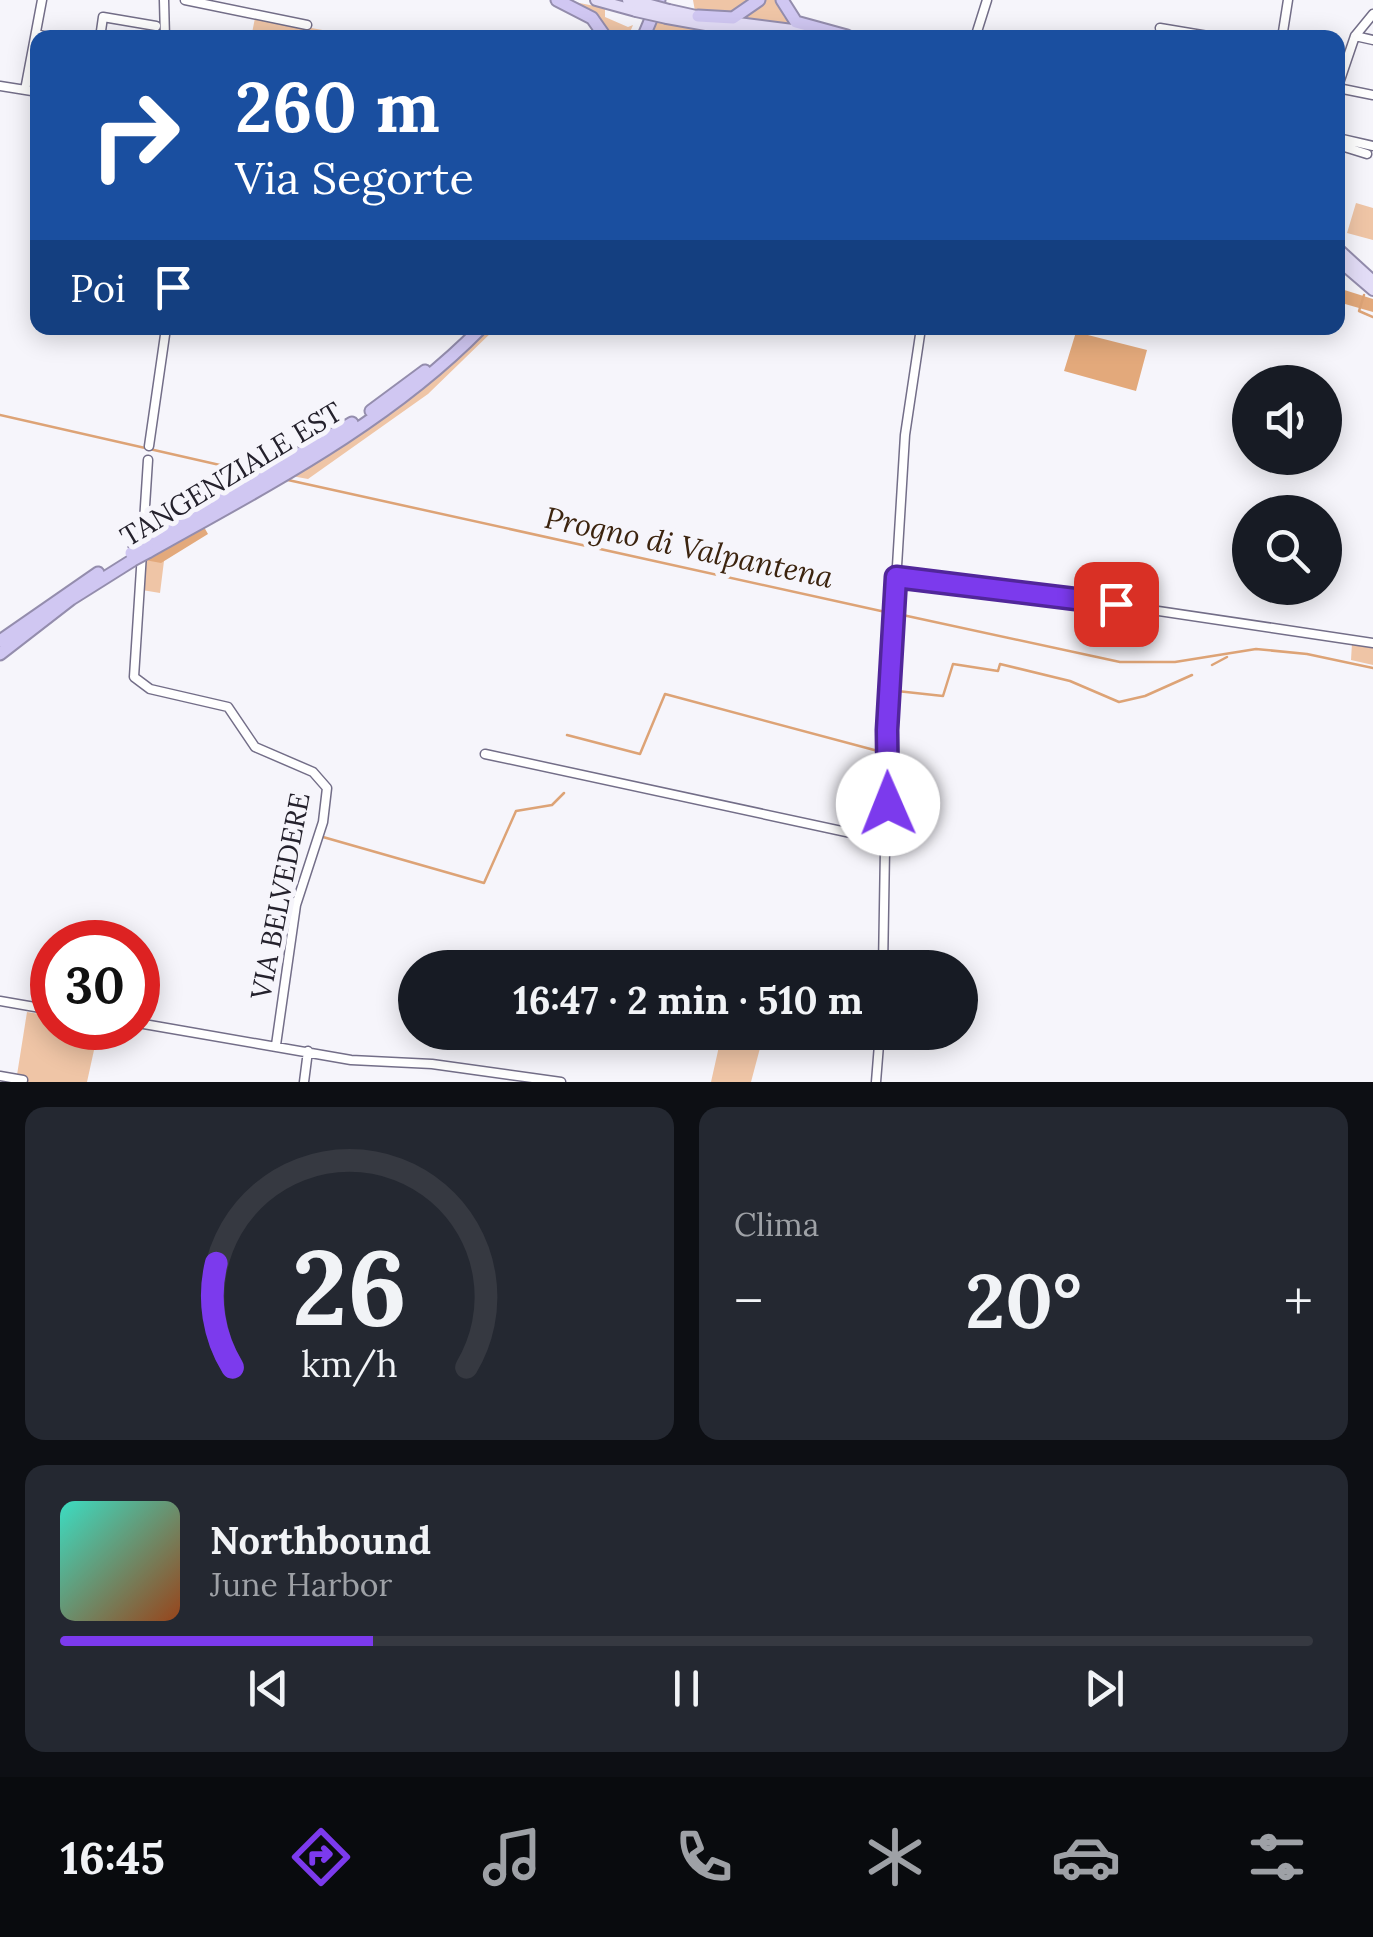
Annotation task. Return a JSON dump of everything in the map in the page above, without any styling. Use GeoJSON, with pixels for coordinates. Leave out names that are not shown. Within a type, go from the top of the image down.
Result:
{"type":"FeatureCollection","features":[{"type":"Feature","properties":{"kind":"highway"},"geometry":{"type":"LineString","coordinates":[[557,0],[592,18],[600,30]]}},
{"type":"Feature","properties":{"kind":"highway"},"geometry":{"type":"LineString","coordinates":[[646,30],[659,0]]}},
{"type":"Feature","properties":{"kind":"highway"},"geometry":{"type":"LineString","coordinates":[[698,16],[733,18],[748,12],[759,0]]}},
{"type":"Feature","properties":{"kind":"highway"},"geometry":{"type":"LineString","coordinates":[[782,0],[796,22],[825,30]]}},
{"type":"Feature","properties":{"kind":"highway"},"geometry":{"type":"LineString","coordinates":[[636,30],[638,3]]}},
{"type":"Feature","properties":{"kind":"highway","name":"TANGENZIALE EST"},"geometry":{"type":"LineString","coordinates":[[294,464],[370,412],[464,335]]}},
{"type":"Feature","properties":{"kind":"highway","name":"TANGENZIALE EST"},"geometry":{"type":"LineString","coordinates":[[0,641],[132,556],[406,397],[473,335]]}},
{"type":"Feature","properties":{"kind":"highway","name":"TANGENZIALE EST"},"geometry":{"type":"LineString","coordinates":[[0,654],[132,556]]}},
{"type":"Feature","properties":{"kind":"main road"},"geometry":{"type":"LineString","coordinates":[[596,0],[638,3],[668,14],[742,30]]}},
{"type":"Feature","properties":{"kind":"main road"},"geometry":{"type":"LineString","coordinates":[[668,14],[800,30]]}},
{"type":"Feature","properties":{"kind":"main road"},"geometry":{"type":"LineString","coordinates":[[1345,262],[1373,281]]}},
{"type":"Feature","properties":{"kind":"main road"},"geometry":{"type":"LineString","coordinates":[[1345,263],[1373,290]]}},
{"type":"Feature","properties":{"kind":"street"},"geometry":{"type":"LineString","coordinates":[[37,30],[42,0]]}},
{"type":"Feature","properties":{"kind":"street"},"geometry":{"type":"LineString","coordinates":[[164,0],[164,30]]}},
{"type":"Feature","properties":{"kind":"street"},"geometry":{"type":"LineString","coordinates":[[184,0],[307,25]]}},
{"type":"Feature","properties":{"kind":"street"},"geometry":{"type":"LineString","coordinates":[[977,30],[987,0]]}},
{"type":"Feature","properties":{"kind":"street"},"geometry":{"type":"LineString","coordinates":[[1283,30],[1288,0]]}},
{"type":"Feature","properties":{"kind":"street"},"geometry":{"type":"LineString","coordinates":[[1345,66],[1355,36],[1373,14]]}},
{"type":"Feature","properties":{"kind":"street"},"geometry":{"type":"LineString","coordinates":[[102,30],[104,17],[156,26]]}},
{"type":"Feature","properties":{"kind":"street"},"geometry":{"type":"LineString","coordinates":[[1160,28],[1172,30]]}},
{"type":"Feature","properties":{"kind":"street"},"geometry":{"type":"LineString","coordinates":[[1355,36],[1373,40]]}},
{"type":"Feature","properties":{"kind":"street"},"geometry":{"type":"LineString","coordinates":[[26,90],[30,68]]}},
{"type":"Feature","properties":{"kind":"street"},"geometry":{"type":"LineString","coordinates":[[0,86],[30,91]]}},
{"type":"Feature","properties":{"kind":"street"},"geometry":{"type":"LineString","coordinates":[[1345,89],[1373,95]]}},
{"type":"Feature","properties":{"kind":"street"},"geometry":{"type":"LineString","coordinates":[[1345,144],[1370,150]]}},
{"type":"Feature","properties":{"kind":"street"},"geometry":{"type":"LineString","coordinates":[[149,444],[165,335]]}},
{"type":"Feature","properties":{"kind":"street"},"geometry":{"type":"LineString","coordinates":[[883,950],[888,842],[887,730],[898,602],[896,577],[905,435],[919,335]]}},
{"type":"Feature","properties":{"kind":"street","name":"VIA BELVEDERE"},"geometry":{"type":"LineString","coordinates":[[148,460],[134,676],[150,689],[228,708],[255,747],[313,772],[327,788],[323,822],[296,905],[276,1044]]}},
{"type":"Feature","properties":{"kind":"street"},"geometry":{"type":"LineString","coordinates":[[896,577],[972,583],[1373,644]]}},
{"type":"Feature","properties":{"kind":"street"},"geometry":{"type":"LineString","coordinates":[[485,754],[888,842]]}},
{"type":"Feature","properties":{"kind":"street"},"geometry":{"type":"LineString","coordinates":[[0,1001],[30,1006]]}},
{"type":"Feature","properties":{"kind":"street"},"geometry":{"type":"LineString","coordinates":[[160,1026],[350,1060],[476,1070],[561,1082]]}},
{"type":"Feature","properties":{"kind":"street"},"geometry":{"type":"LineString","coordinates":[[876,1082],[879,1050]]}},
{"type":"Feature","properties":{"kind":"street"},"geometry":{"type":"LineString","coordinates":[[304,1082],[308,1051]]}},
{"type":"Feature","properties":{"kind":"street"},"geometry":{"type":"LineString","coordinates":[[474,1082],[476,1070]]}},
{"type":"Feature","properties":{"kind":"street"},"geometry":{"type":"LineString","coordinates":[[0,1076],[23,1080]]}},
{"type":"Feature","properties":{"kind":"shaded area"},"geometry":{"type":"Polygon","coordinates":[[[564,0],[605,8],[605,17],[628,27],[633,25],[631,30],[599,30],[564,0]]]}},
{"type":"Feature","properties":{"kind":"shaded area"},"geometry":{"type":"Polygon","coordinates":[[[693,0],[753,0],[738,13],[695,11],[693,0]]]}},
{"type":"Feature","properties":{"kind":"shaded area"},"geometry":{"type":"Polygon","coordinates":[[[764,0],[778,0],[784,17],[799,28],[739,21],[764,0]]]}},
{"type":"Feature","properties":{"kind":"shaded area"},"geometry":{"type":"Polygon","coordinates":[[[255,18],[323,30],[253,30],[255,18]]]}},
{"type":"Feature","properties":{"kind":"shaded area"},"geometry":{"type":"Polygon","coordinates":[[[655,22],[702,30],[652,30],[655,22]]]}},
{"type":"Feature","properties":{"kind":"shaded area"},"geometry":{"type":"Polygon","coordinates":[[[1356,203],[1373,208],[1373,240],[1347,233],[1356,203]]]}},
{"type":"Feature","properties":{"kind":"shaded area"},"geometry":{"type":"Polygon","coordinates":[[[1345,290],[1373,299],[1373,312],[1345,304],[1345,290]]]}},
{"type":"Feature","properties":{"kind":"shaded area"},"geometry":{"type":"Polygon","coordinates":[[[475,335],[489,335],[428,394],[308,479],[286,475],[355,434],[475,335]]]}},
{"type":"Feature","properties":{"kind":"shaded area"},"geometry":{"type":"Polygon","coordinates":[[[1075,335],[1147,350],[1136,391],[1064,371],[1075,335]]]}},
{"type":"Feature","properties":{"kind":"shaded area"},"geometry":{"type":"Polygon","coordinates":[[[204,527],[208,534],[161,563],[145,560],[204,527]]]}},
{"type":"Feature","properties":{"kind":"shaded area"},"geometry":{"type":"Polygon","coordinates":[[[145,560],[164,561],[160,593],[142,590],[145,560]]]}},
{"type":"Feature","properties":{"kind":"shaded area"},"geometry":{"type":"Polygon","coordinates":[[[1352,643],[1373,645],[1373,665],[1351,660],[1352,643]]]}},
{"type":"Feature","properties":{"kind":"shaded area"},"geometry":{"type":"Polygon","coordinates":[[[27,1012],[30,1050],[94,1050],[87,1082],[25,1082],[26,1077],[17,1075],[27,1012]]]}},
{"type":"Feature","properties":{"kind":"shaded area"},"geometry":{"type":"Polygon","coordinates":[[[718,1050],[759,1050],[751,1082],[711,1082],[718,1050]]]}},
{"type":"Feature","properties":{"kind":"waterway"},"geometry":{"type":"LineString","coordinates":[[1364,295],[1359,311],[1373,317]]}},
{"type":"Feature","properties":{"kind":"waterway","name":"Progno di Valpantena"},"geometry":{"type":"LineString","coordinates":[[0,415],[255,473]]}},
{"type":"Feature","properties":{"kind":"waterway","name":"Progno di Valpantena"},"geometry":{"type":"LineString","coordinates":[[288,480],[890,613]]}},
{"type":"Feature","properties":{"kind":"waterway","name":"Progno di Valpantena"},"geometry":{"type":"LineString","coordinates":[[898,614],[1120,662],[1175,662],[1256,649],[1307,654],[1373,668]]}},
{"type":"Feature","properties":{"kind":"waterway"},"geometry":{"type":"LineString","coordinates":[[1212,665],[1227,657]]}},
{"type":"Feature","properties":{"kind":"waterway"},"geometry":{"type":"LineString","coordinates":[[893,753],[897,691],[943,696],[953,664],[998,671],[1000,664],[1070,681],[1119,702],[1145,696],[1192,675]]}},
{"type":"Feature","properties":{"kind":"waterway"},"geometry":{"type":"LineString","coordinates":[[567,735],[640,754],[665,694],[878,751]]}},
{"type":"Feature","properties":{"kind":"waterway"},"geometry":{"type":"LineString","coordinates":[[323,837],[484,883],[516,811],[552,805],[564,793]]}},
{"type":"Feature","properties":{"kind":"route"},"geometry":{"type":"LineString","coordinates":[[888,804],[887,730],[898,602],[896,577],[972,583],[1116,604]]}}]}
